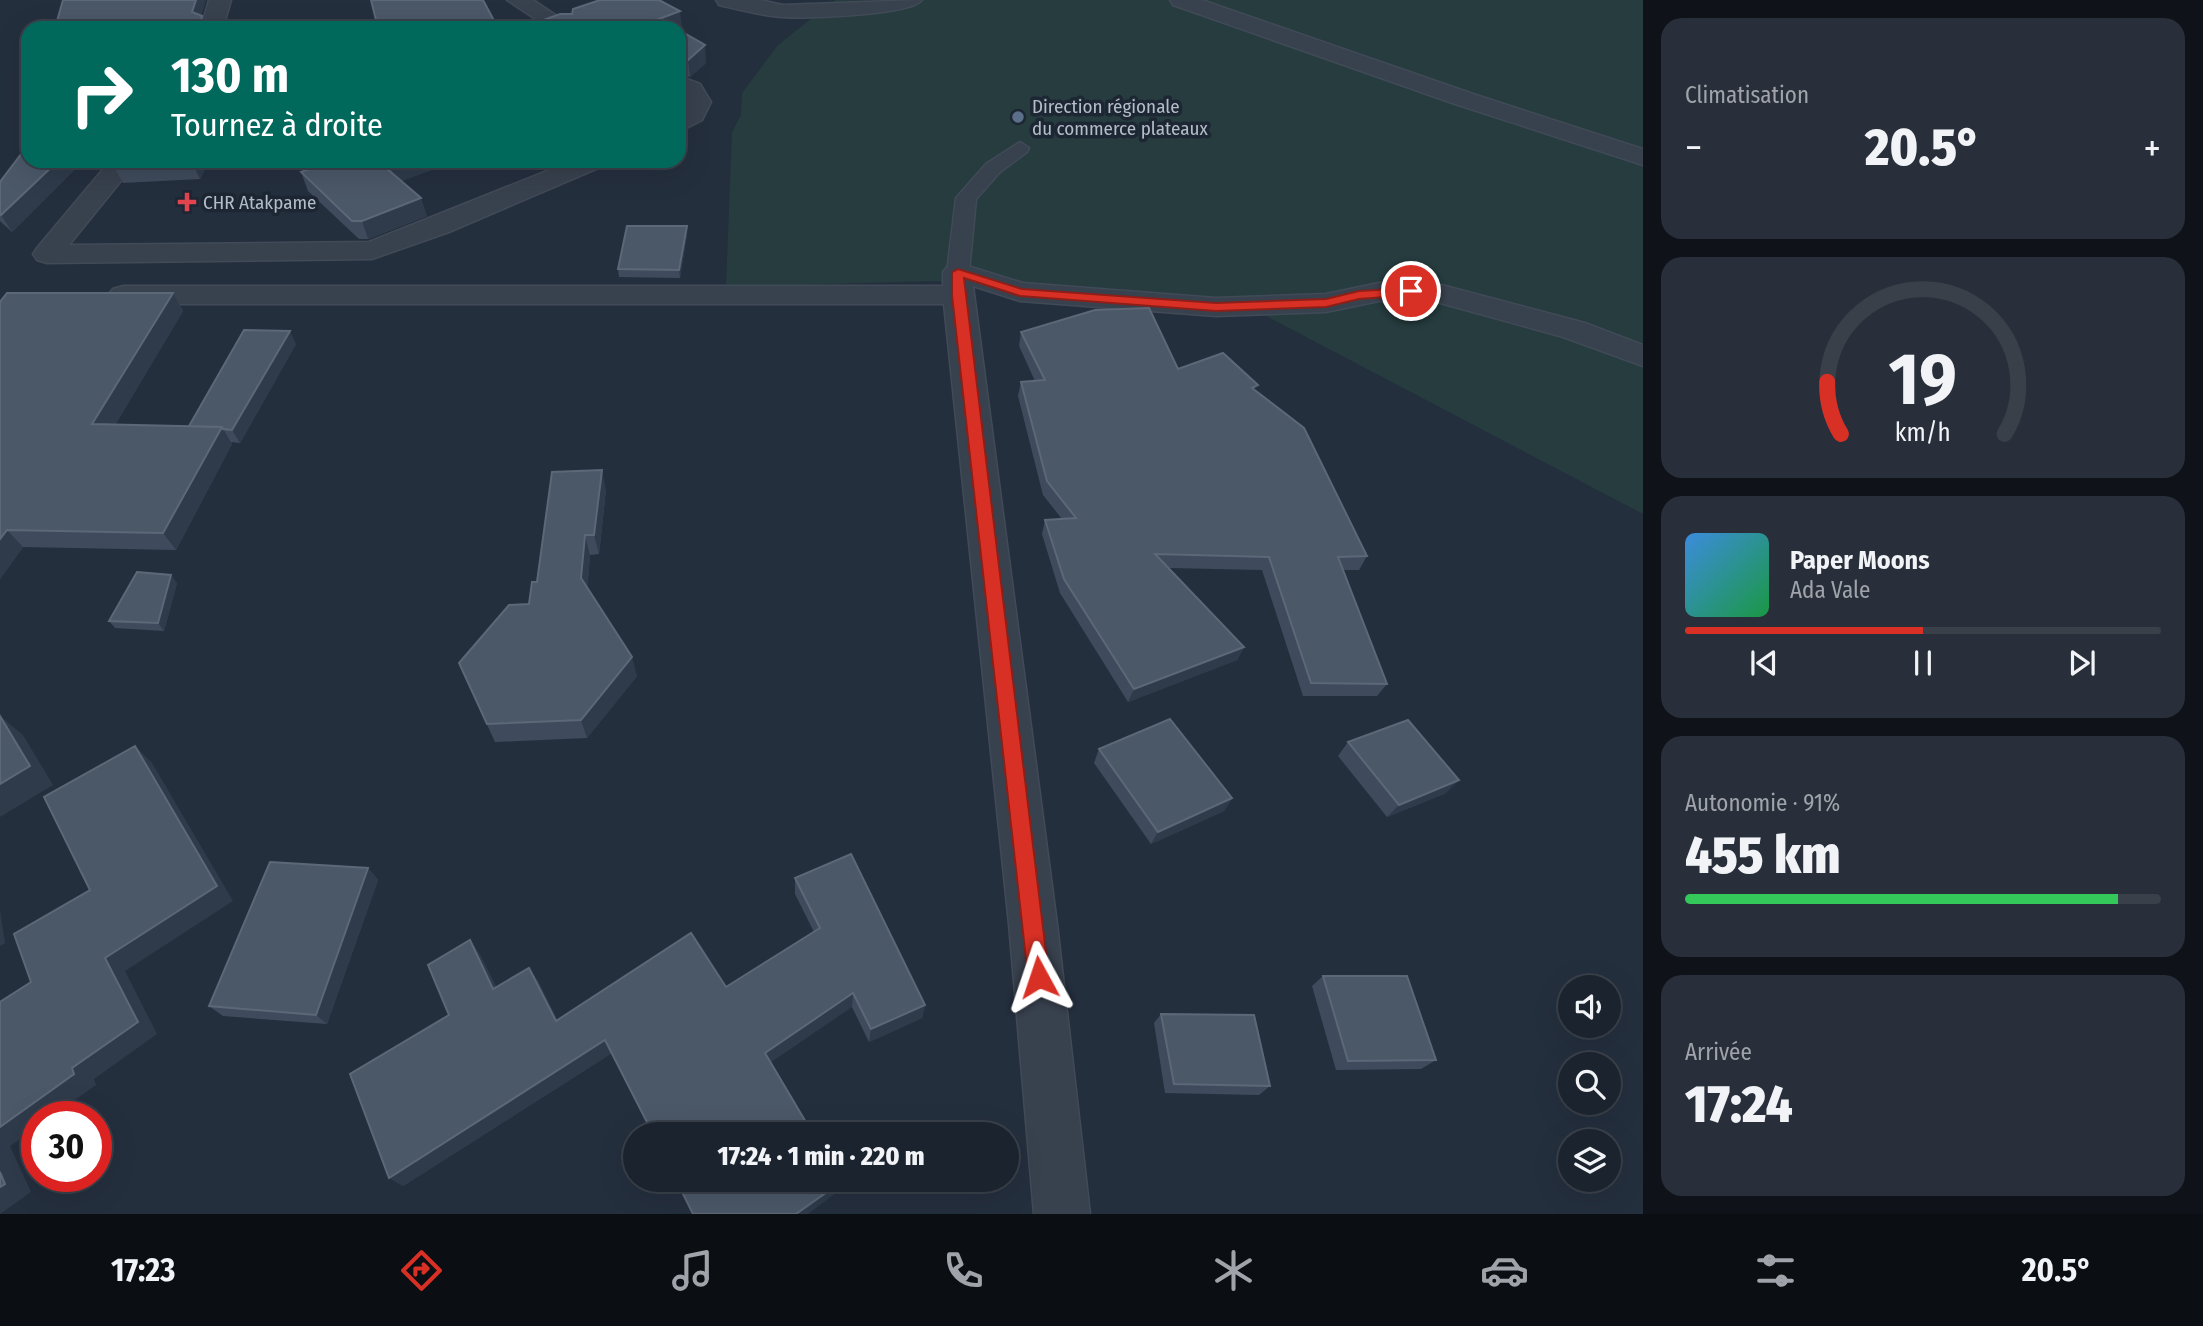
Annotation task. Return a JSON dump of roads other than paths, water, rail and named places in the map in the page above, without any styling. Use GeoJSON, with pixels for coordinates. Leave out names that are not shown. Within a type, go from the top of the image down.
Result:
{"type":"FeatureCollection","features":[{"type":"Feature","properties":{"kind":"street"},"geometry":{"type":"LineString","coordinates":[[214,21],[220,0]]}},
{"type":"Feature","properties":{"kind":"street"},"geometry":{"type":"LineString","coordinates":[[518,0],[552,21]]}},
{"type":"Feature","properties":{"kind":"street"},"geometry":{"type":"LineString","coordinates":[[726,0],[783,11],[865,7],[911,0]]}},
{"type":"Feature","properties":{"kind":"street"},"geometry":{"type":"LineString","coordinates":[[1181,0],[1464,99],[1643,157]]}},
{"type":"Feature","properties":{"kind":"street"},"geometry":{"type":"LineString","coordinates":[[686,86],[692,89],[699,102],[694,115],[686,120]]}},
{"type":"Feature","properties":{"kind":"street"},"geometry":{"type":"LineString","coordinates":[[118,168],[47,254],[372,250],[439,226],[577,168]]}},
{"type":"Feature","properties":{"kind":"street"},"geometry":{"type":"LineString","coordinates":[[94,295],[958,284],[1020,292],[1216,307],[1326,303],[1379,292],[1434,292],[1574,330],[1643,356]]}},
{"type":"Feature","properties":{"kind":"street"},"geometry":{"type":"LineString","coordinates":[[958,284],[1034,924],[1062,1214]]}},
{"type":"Feature","properties":{"kind":"lane"},"geometry":{"type":"LineString","coordinates":[[958,284],[966,198],[993,168],[1020,148]]}},
{"type":"Feature","properties":{"kind":"place","name":"Direction régionale du commerce plateaux"},"geometry":{"type":"Point","coordinates":[1018,117]}},
{"type":"Feature","properties":{"kind":"place","name":"CHR Atakpame"},"geometry":{"type":"Point","coordinates":[187,202]}}]}
